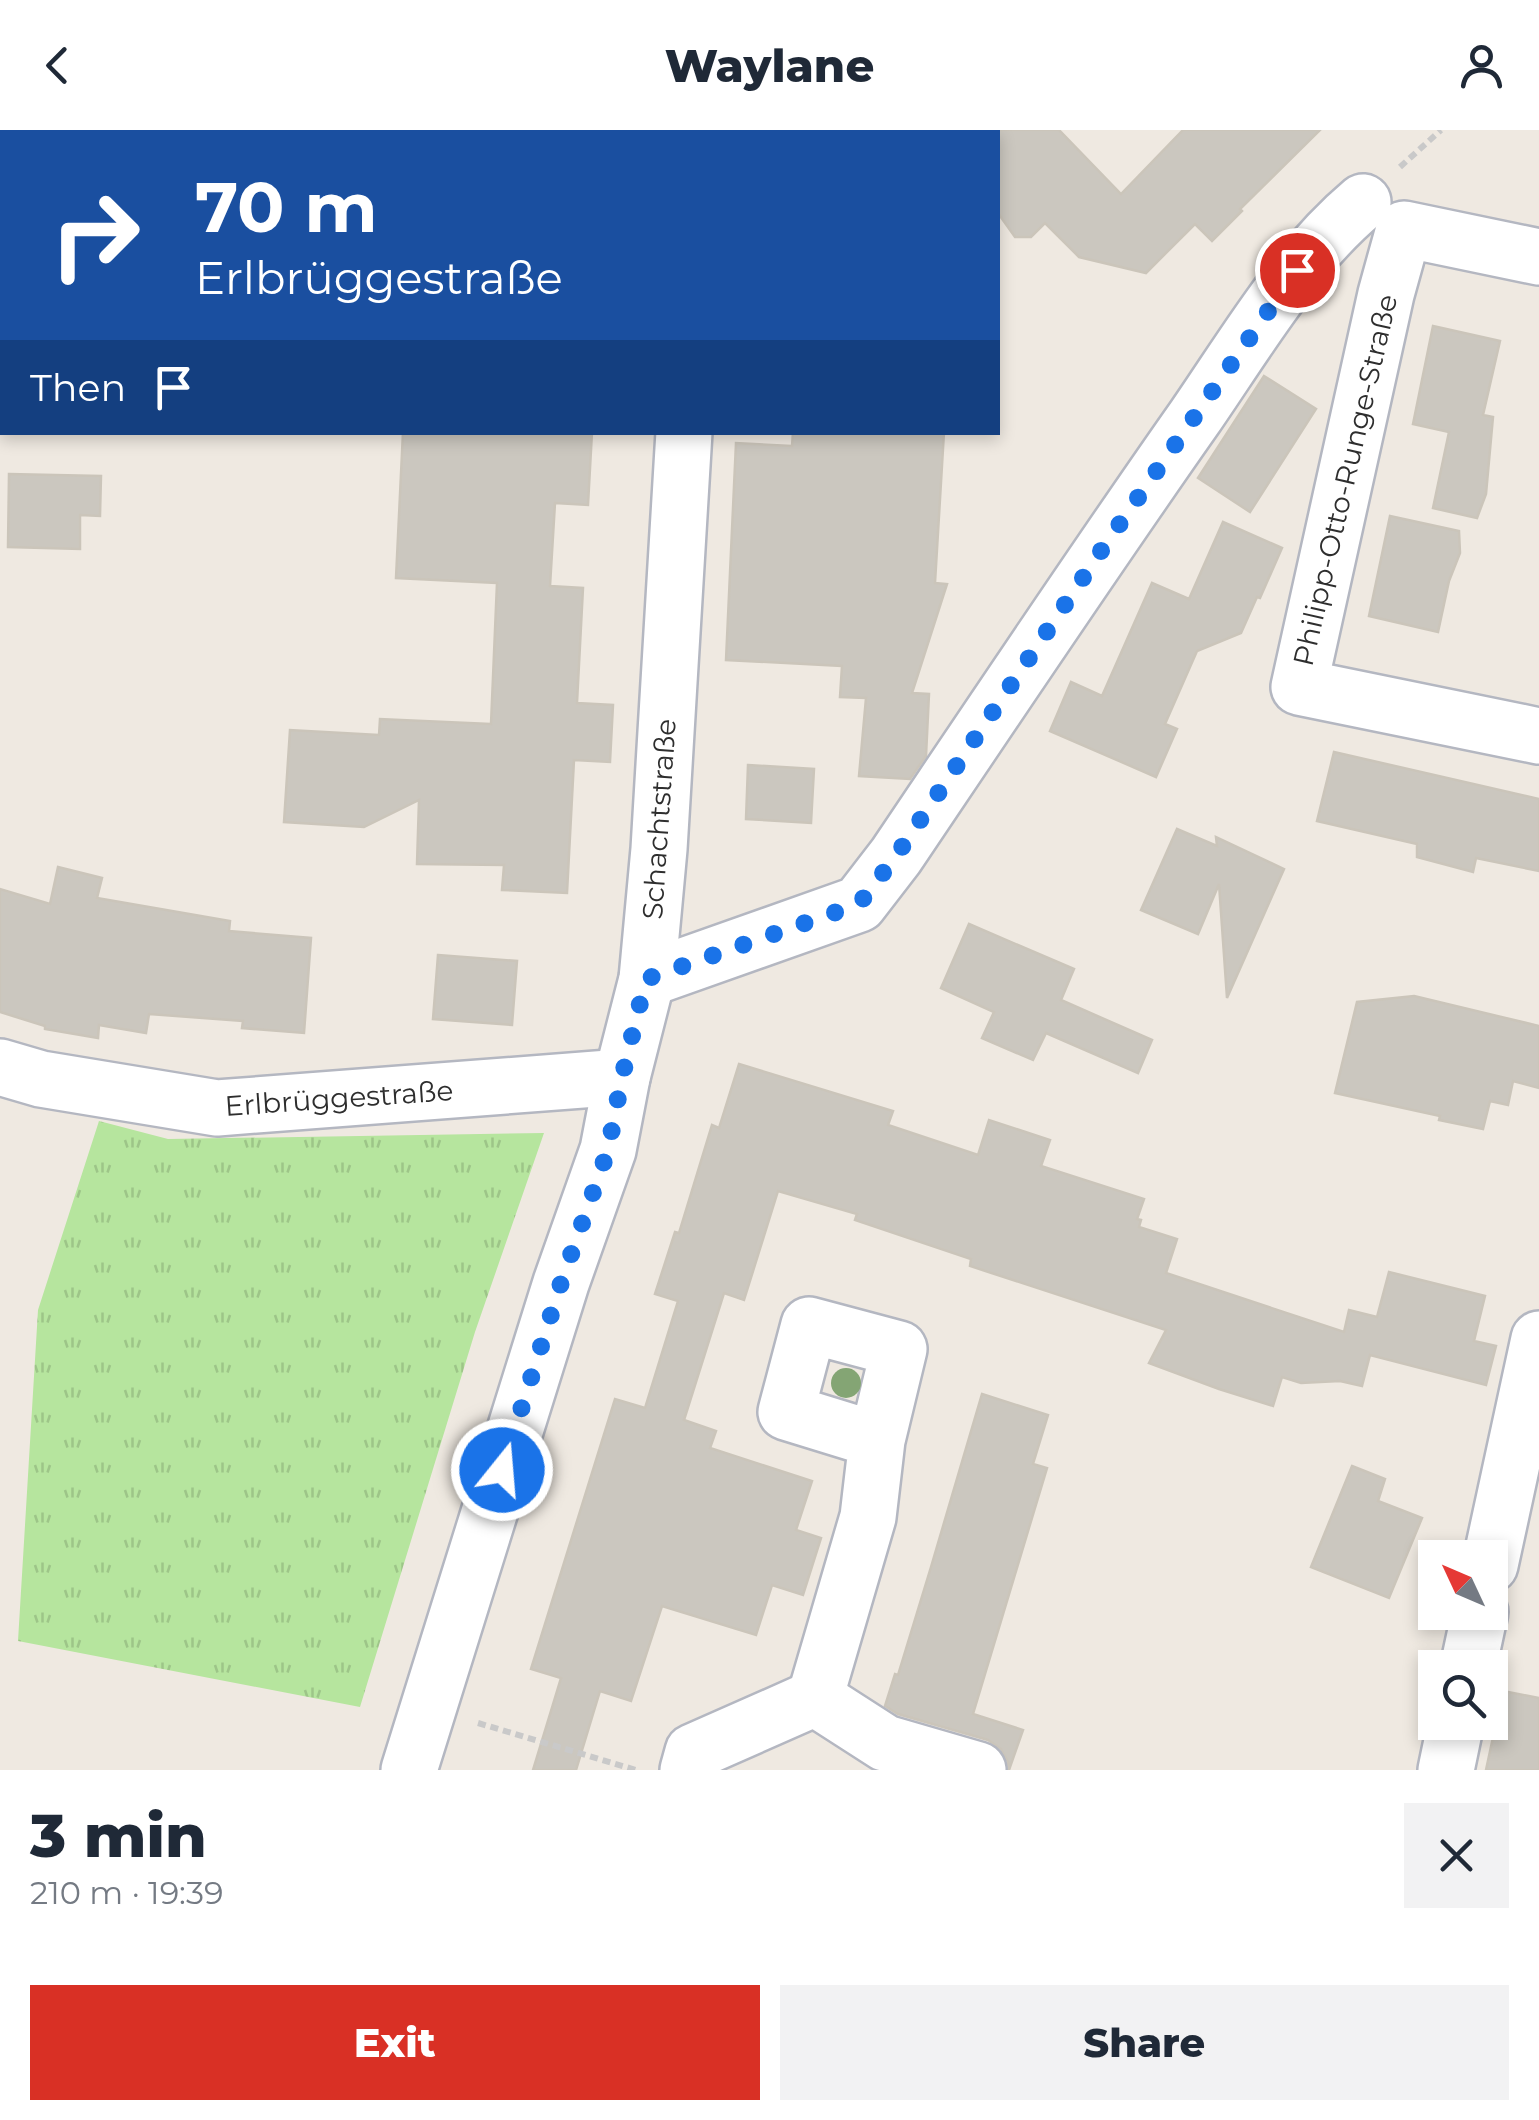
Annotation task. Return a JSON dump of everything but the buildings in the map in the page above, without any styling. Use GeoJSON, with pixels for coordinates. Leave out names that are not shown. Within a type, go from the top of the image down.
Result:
{"type":"FeatureCollection","features":[{"type":"Feature","properties":{"kind":"street"},"geometry":{"type":"LineString","coordinates":[[646,979],[859,904],[896,856],[1105,545],[1297,270],[1338,222],[1362,202]]}},
{"type":"Feature","properties":{"kind":"street","name":"Philipp-Otto-Runge-Straße"},"geometry":{"type":"LineString","coordinates":[[1539,258],[1404,229],[1386,294],[1300,686],[1539,736]]}},
{"type":"Feature","properties":{"kind":"street","name":"Schachtstraße"},"geometry":{"type":"LineString","coordinates":[[408,1770],[561,1283],[608,1150],[646,979],[659,849],[684,435]]}},
{"type":"Feature","properties":{"kind":"street","name":"Erlbrüggestraße"},"geometry":{"type":"LineString","coordinates":[[0,1068],[41,1079],[217,1108],[622,1077]]}},
{"type":"Feature","properties":{"kind":"street"},"geometry":{"type":"LineString","coordinates":[[1495,1540],[1539,1338]]}},
{"type":"Feature","properties":{"kind":"street"},"geometry":{"type":"LineString","coordinates":[[688,1770],[693,1752],[814,1698],[868,1517],[877,1440]]}},
{"type":"Feature","properties":{"kind":"street"},"geometry":{"type":"LineString","coordinates":[[814,1698],[886,1743],[978,1770]]}},
{"type":"Feature","properties":{"kind":"street"},"geometry":{"type":"LineString","coordinates":[[1446,1770],[1452,1740]]}},
{"type":"Feature","properties":{"kind":"path"},"geometry":{"type":"LineString","coordinates":[[478,1722],[636,1770]]}},
{"type":"Feature","properties":{"kind":"green space"},"geometry":{"type":"Polygon","coordinates":[[[99,1121],[168,1139],[544,1133],[475,1332],[360,1707],[18,1641],[38,1310],[99,1121]]]}},
{"type":"Feature","properties":{"kind":"route"},"geometry":{"type":"LineString","coordinates":[[502,1470],[608,1150],[646,979],[859,904],[896,856],[1105,545],[1297,270]]}}]}
